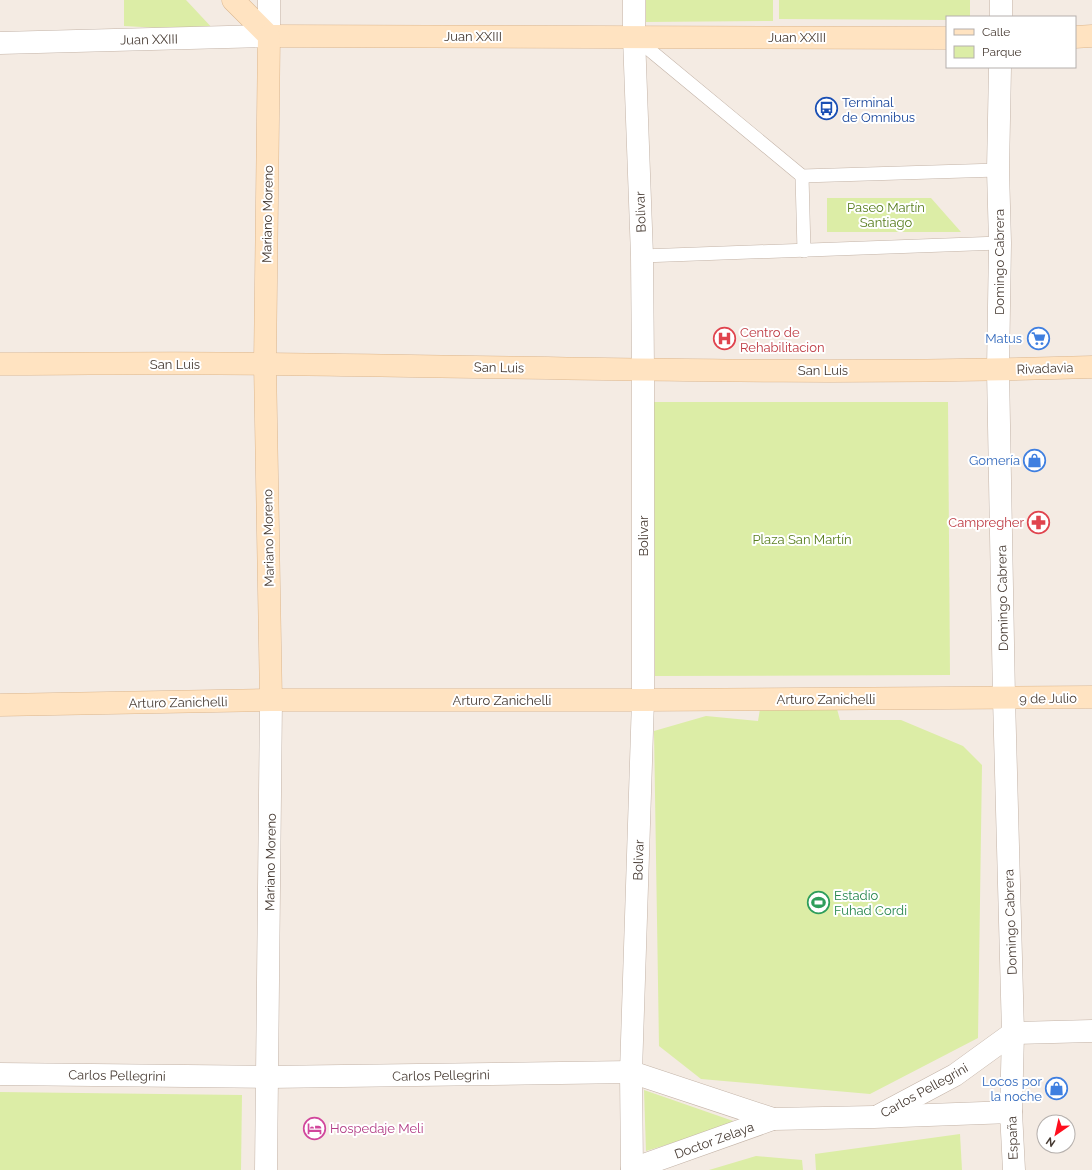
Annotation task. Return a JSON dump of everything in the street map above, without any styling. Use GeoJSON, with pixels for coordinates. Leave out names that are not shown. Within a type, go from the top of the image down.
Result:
{"type":"FeatureCollection","features":[{"type":"Feature","properties":{"kind":"main road"},"geometry":{"type":"LineString","coordinates":[[233,0],[269,36]]}},
{"type":"Feature","properties":{"kind":"main road","name":"Juan XXIII"},"geometry":{"type":"LineString","coordinates":[[269,36],[946,38]]}},
{"type":"Feature","properties":{"kind":"main road","name":"Mariano Moreno"},"geometry":{"type":"LineString","coordinates":[[269,36],[265,364],[271,700]]}},
{"type":"Feature","properties":{"kind":"main road"},"geometry":{"type":"LineString","coordinates":[[1076,37],[1092,36]]}},
{"type":"Feature","properties":{"kind":"main road","name":"San Luis"},"geometry":{"type":"LineString","coordinates":[[0,364],[265,364],[643,370],[998,370]]}},
{"type":"Feature","properties":{"kind":"main road","name":"Rivadavia"},"geometry":{"type":"LineString","coordinates":[[998,370],[1092,367]]}},
{"type":"Feature","properties":{"kind":"main road","name":"9 de Julio"},"geometry":{"type":"LineString","coordinates":[[1004,698],[1092,697]]}},
{"type":"Feature","properties":{"kind":"main road","name":"Arturo Zanichelli"},"geometry":{"type":"LineString","coordinates":[[0,705],[271,700],[1004,698]]}},
{"type":"Feature","properties":{"kind":"street","name":"Mariano Moreno"},"geometry":{"type":"LineString","coordinates":[[269,36],[270,0]]}},
{"type":"Feature","properties":{"kind":"street","name":"Bolivar"},"geometry":{"type":"LineString","coordinates":[[632,1170],[631,1072],[643,700],[642,256],[634,0]]}},
{"type":"Feature","properties":{"kind":"street"},"geometry":{"type":"LineString","coordinates":[[1001,0],[1001,16]]}},
{"type":"Feature","properties":{"kind":"street","name":"Juan XXIII"},"geometry":{"type":"LineString","coordinates":[[0,43],[269,36]]}},
{"type":"Feature","properties":{"kind":"street","name":"Domingo Cabrera"},"geometry":{"type":"LineString","coordinates":[[1000,68],[998,170],[1000,244],[998,370],[1004,698],[1013,1033]]}},
{"type":"Feature","properties":{"kind":"street","name":"Mariano Moreno"},"geometry":{"type":"LineString","coordinates":[[266,1170],[271,700]]}},
{"type":"Feature","properties":{"kind":"street"},"geometry":{"type":"LineString","coordinates":[[1013,1033],[1092,1031]]}},
{"type":"Feature","properties":{"kind":"street","name":"España"},"geometry":{"type":"LineString","coordinates":[[1013,1033],[1011,1112],[1014,1170]]}},
{"type":"Feature","properties":{"kind":"street","name":"Carlos Pellegrini"},"geometry":{"type":"LineString","coordinates":[[874,1118],[955,1075],[1013,1033]]}},
{"type":"Feature","properties":{"kind":"street","name":"Carlos Pellegrini"},"geometry":{"type":"LineString","coordinates":[[0,1074],[268,1076],[631,1072],[773,1120],[874,1118],[1011,1112]]}},
{"type":"Feature","properties":{"kind":"street","name":"Doctor Zelaya"},"geometry":{"type":"LineString","coordinates":[[632,1170],[773,1120]]}},
{"type":"Feature","properties":{"kind":"lane"},"geometry":{"type":"LineString","coordinates":[[634,37],[802,176],[998,170]]}},
{"type":"Feature","properties":{"kind":"lane"},"geometry":{"type":"LineString","coordinates":[[802,176],[804,250]]}},
{"type":"Feature","properties":{"kind":"lane"},"geometry":{"type":"LineString","coordinates":[[642,256],[1000,244]]}},
{"type":"Feature","properties":{"kind":"green space"},"geometry":{"type":"Polygon","coordinates":[[[124,0],[186,0],[215,31],[124,26],[124,0]]]}},
{"type":"Feature","properties":{"kind":"green space"},"geometry":{"type":"Polygon","coordinates":[[[646,0],[773,0],[773,21],[646,22],[646,0]]]}},
{"type":"Feature","properties":{"kind":"green space"},"geometry":{"type":"Polygon","coordinates":[[[779,0],[970,0],[970,16],[946,16],[946,20],[779,19],[779,0]]]}},
{"type":"Feature","properties":{"kind":"green space","name":"Paseo Martín Santiago"},"geometry":{"type":"Polygon","coordinates":[[[827,198],[931,198],[961,232],[827,232],[827,198]]]}},
{"type":"Feature","properties":{"kind":"green space","name":"Plaza San Martín"},"geometry":{"type":"Polygon","coordinates":[[[654,402],[948,402],[950,675],[655,676],[654,402]]]}},
{"type":"Feature","properties":{"kind":"green space","name":"Estadio Fuhad Cordi"},"geometry":{"type":"Polygon","coordinates":[[[760,709],[837,709],[840,720],[901,720],[963,746],[982,765],[978,1038],[870,1094],[701,1079],[659,1046],[654,731],[706,716],[758,721],[760,709]]]}},
{"type":"Feature","properties":{"kind":"green space"},"geometry":{"type":"Polygon","coordinates":[[[644,1090],[739,1123],[646,1151],[644,1090]]]}},
{"type":"Feature","properties":{"kind":"green space"},"geometry":{"type":"Polygon","coordinates":[[[0,1092],[242,1095],[241,1170],[0,1170],[0,1092]]]}},
{"type":"Feature","properties":{"kind":"green space"},"geometry":{"type":"Polygon","coordinates":[[[960,1134],[962,1170],[816,1170],[815,1154],[960,1134]]]}},
{"type":"Feature","properties":{"kind":"green space"},"geometry":{"type":"Polygon","coordinates":[[[756,1156],[802,1160],[803,1170],[709,1170],[756,1156]]]}},
{"type":"Feature","properties":{"kind":"place","name":"Terminal de Omnibus"},"geometry":{"type":"Point","coordinates":[826,109]}},
{"type":"Feature","properties":{"kind":"place","name":"Matus"},"geometry":{"type":"Point","coordinates":[1038,338]}},
{"type":"Feature","properties":{"kind":"place","name":"Centro de Rehabilitacion"},"geometry":{"type":"Point","coordinates":[725,339]}},
{"type":"Feature","properties":{"kind":"place","name":"Gomería"},"geometry":{"type":"Point","coordinates":[1035,460]}},
{"type":"Feature","properties":{"kind":"place","name":"Campregher"},"geometry":{"type":"Point","coordinates":[1039,522]}},
{"type":"Feature","properties":{"kind":"place","name":"Estadio Fuhad Cordi"},"geometry":{"type":"Point","coordinates":[818,902]}},
{"type":"Feature","properties":{"kind":"place","name":"Locos por la noche"},"geometry":{"type":"Point","coordinates":[1057,1088]}},
{"type":"Feature","properties":{"kind":"place","name":"Hospedaje Meli"},"geometry":{"type":"Point","coordinates":[314,1128]}}]}
